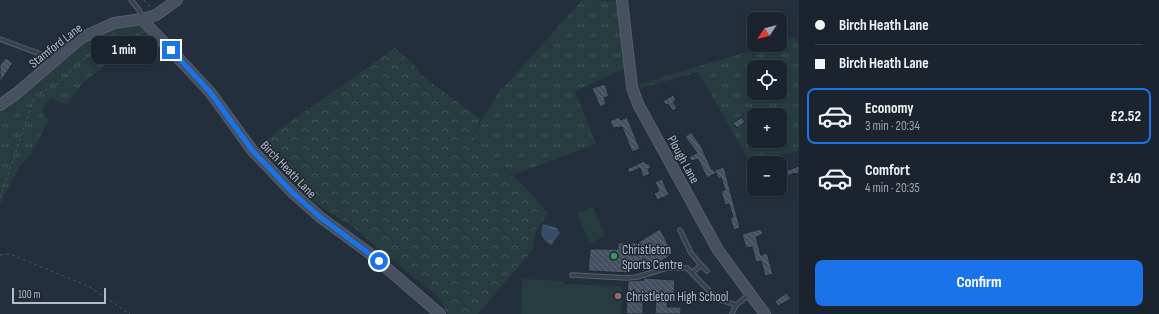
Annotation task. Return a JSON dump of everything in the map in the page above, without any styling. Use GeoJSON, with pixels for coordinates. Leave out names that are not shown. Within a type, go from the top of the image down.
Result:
{"type":"FeatureCollection","features":[{"type":"Feature","properties":{"kind":"street","name":"Stamford Lane"},"geometry":{"type":"LineString","coordinates":[[0,105],[17,93],[55,59],[91,32],[114,23],[142,19],[156,15],[177,0]]}},
{"type":"Feature","properties":{"kind":"street","name":"Plough Lane"},"geometry":{"type":"LineString","coordinates":[[622,0],[632,87],[638,104],[718,250],[765,314]]}},
{"type":"Feature","properties":{"kind":"street","name":"Birch Heath Lane"},"geometry":{"type":"LineString","coordinates":[[142,19],[210,92],[252,150],[293,193],[320,217],[368,252],[440,314]]}},
{"type":"Feature","properties":{"kind":"lane"},"geometry":{"type":"LineString","coordinates":[[131,0],[140,12],[142,19]]}},
{"type":"Feature","properties":{"kind":"lane"},"geometry":{"type":"LineString","coordinates":[[0,39],[55,59]]}},
{"type":"Feature","properties":{"kind":"lane"},"geometry":{"type":"LineString","coordinates":[[680,230],[691,253],[707,271]]}},
{"type":"Feature","properties":{"kind":"lane"},"geometry":{"type":"LineString","coordinates":[[692,274],[701,265]]}},
{"type":"Feature","properties":{"kind":"lane"},"geometry":{"type":"LineString","coordinates":[[572,275],[627,278],[637,277],[667,268],[687,268],[717,299],[736,305]]}},
{"type":"Feature","properties":{"kind":"lane"},"geometry":{"type":"LineString","coordinates":[[732,314],[736,305],[751,294]]}},
{"type":"Feature","properties":{"kind":"path"},"geometry":{"type":"LineString","coordinates":[[144,0],[156,15]]}},
{"type":"Feature","properties":{"kind":"path"},"geometry":{"type":"LineString","coordinates":[[0,198],[35,96],[55,86],[88,55],[151,28]]}},
{"type":"Feature","properties":{"kind":"path"},"geometry":{"type":"LineString","coordinates":[[0,255],[10,254],[90,287],[130,314]]}},
{"type":"Feature","properties":{"kind":"green space"},"geometry":{"type":"Polygon","coordinates":[[[582,0],[616,1],[620,8],[627,68],[575,91],[596,144],[513,175],[475,143],[476,132],[482,119],[499,92],[582,0]]]}},
{"type":"Feature","properties":{"kind":"green space"},"geometry":{"type":"Polygon","coordinates":[[[125,24],[145,27],[189,72],[231,124],[168,56],[147,41],[139,41],[116,50],[102,68],[84,82],[66,105],[50,98],[41,111],[48,121],[31,154],[19,167],[0,204],[0,108],[86,38],[125,24]]]}},
{"type":"Feature","properties":{"kind":"green space"},"geometry":{"type":"Polygon","coordinates":[[[796,37],[799,50],[799,151],[771,156],[747,157],[698,72],[641,88],[640,84],[747,52],[787,52],[787,40],[796,37]]]}},
{"type":"Feature","properties":{"kind":"green space"},"geometry":{"type":"Polygon","coordinates":[[[395,48],[413,64],[421,75],[480,119],[474,134],[475,143],[522,185],[548,213],[536,231],[532,251],[478,314],[448,314],[438,297],[353,227],[317,204],[260,146],[276,132],[395,48]]]}},
{"type":"Feature","properties":{"kind":"green space"},"geometry":{"type":"Polygon","coordinates":[[[593,207],[605,236],[590,243],[577,213],[593,207]]]}},
{"type":"Feature","properties":{"kind":"green space"},"geometry":{"type":"Polygon","coordinates":[[[522,279],[564,281],[564,284],[622,286],[621,314],[521,314],[522,279]]]}},
{"type":"Feature","properties":{"kind":"water"},"geometry":{"type":"Polygon","coordinates":[[[543,224],[557,228],[560,233],[551,245],[545,241],[542,236],[541,231],[543,224]]]}},
{"type":"Feature","properties":{"kind":"building"},"geometry":{"type":"Polygon","coordinates":[[[6,58],[13,63],[0,82],[0,65],[6,58]]]}},
{"type":"Feature","properties":{"kind":"building"},"geometry":{"type":"Polygon","coordinates":[[[605,84],[609,96],[604,98],[606,104],[600,107],[592,88],[605,84]]]}},
{"type":"Feature","properties":{"kind":"building"},"geometry":{"type":"Polygon","coordinates":[[[673,95],[676,100],[673,102],[677,108],[673,111],[668,104],[666,105],[663,101],[673,95]]]}},
{"type":"Feature","properties":{"kind":"building"},"geometry":{"type":"Polygon","coordinates":[[[619,117],[621,120],[627,117],[640,149],[632,152],[622,127],[613,128],[610,121],[619,117]]]}},
{"type":"Feature","properties":{"kind":"building"},"geometry":{"type":"Polygon","coordinates":[[[742,117],[745,122],[737,128],[733,123],[742,117]]]}},
{"type":"Feature","properties":{"kind":"building"},"geometry":{"type":"Polygon","coordinates":[[[691,132],[701,146],[712,170],[714,169],[715,172],[715,170],[724,167],[740,228],[734,230],[730,218],[733,217],[729,204],[725,205],[721,191],[725,190],[721,178],[718,179],[716,173],[707,178],[698,159],[691,161],[689,157],[697,153],[685,137],[691,132]]]}},
{"type":"Feature","properties":{"kind":"building"},"geometry":{"type":"Polygon","coordinates":[[[644,161],[646,164],[649,163],[651,168],[648,169],[650,174],[643,177],[640,168],[629,173],[627,169],[644,161]]]}},
{"type":"Feature","properties":{"kind":"building"},"geometry":{"type":"Polygon","coordinates":[[[799,166],[799,173],[794,173],[787,177],[787,170],[799,166]]]}},
{"type":"Feature","properties":{"kind":"building"},"geometry":{"type":"Polygon","coordinates":[[[662,179],[669,195],[657,200],[654,193],[659,191],[655,182],[662,179]]]}},
{"type":"Feature","properties":{"kind":"building"},"geometry":{"type":"Polygon","coordinates":[[[660,229],[673,254],[648,269],[644,264],[640,264],[630,270],[630,273],[588,271],[590,249],[618,249],[618,243],[637,243],[660,229]]]}},
{"type":"Feature","properties":{"kind":"building"},"geometry":{"type":"Polygon","coordinates":[[[761,229],[763,234],[756,237],[761,255],[767,253],[773,274],[765,276],[761,261],[756,262],[752,247],[746,248],[742,234],[761,229]]]}},
{"type":"Feature","properties":{"kind":"building"},"geometry":{"type":"Polygon","coordinates":[[[644,278],[675,280],[674,296],[668,295],[667,307],[681,307],[681,314],[655,314],[656,295],[643,295],[643,314],[626,314],[628,281],[644,280],[644,278]]]}},
{"type":"Feature","properties":{"kind":"building"},"geometry":{"type":"Polygon","coordinates":[[[786,293],[791,299],[778,306],[775,301],[786,293]]]}},
{"type":"Feature","properties":{"kind":"place","name":"Christleton Sports Centre"},"geometry":{"type":"Point","coordinates":[614,256]}},
{"type":"Feature","properties":{"kind":"place","name":"Christleton High School"},"geometry":{"type":"Point","coordinates":[618,296]}},
{"type":"Feature","properties":{"kind":"route"},"geometry":{"type":"LineString","coordinates":[[171,50],[210,92],[252,150],[293,193],[320,217],[379,261]]}}]}
